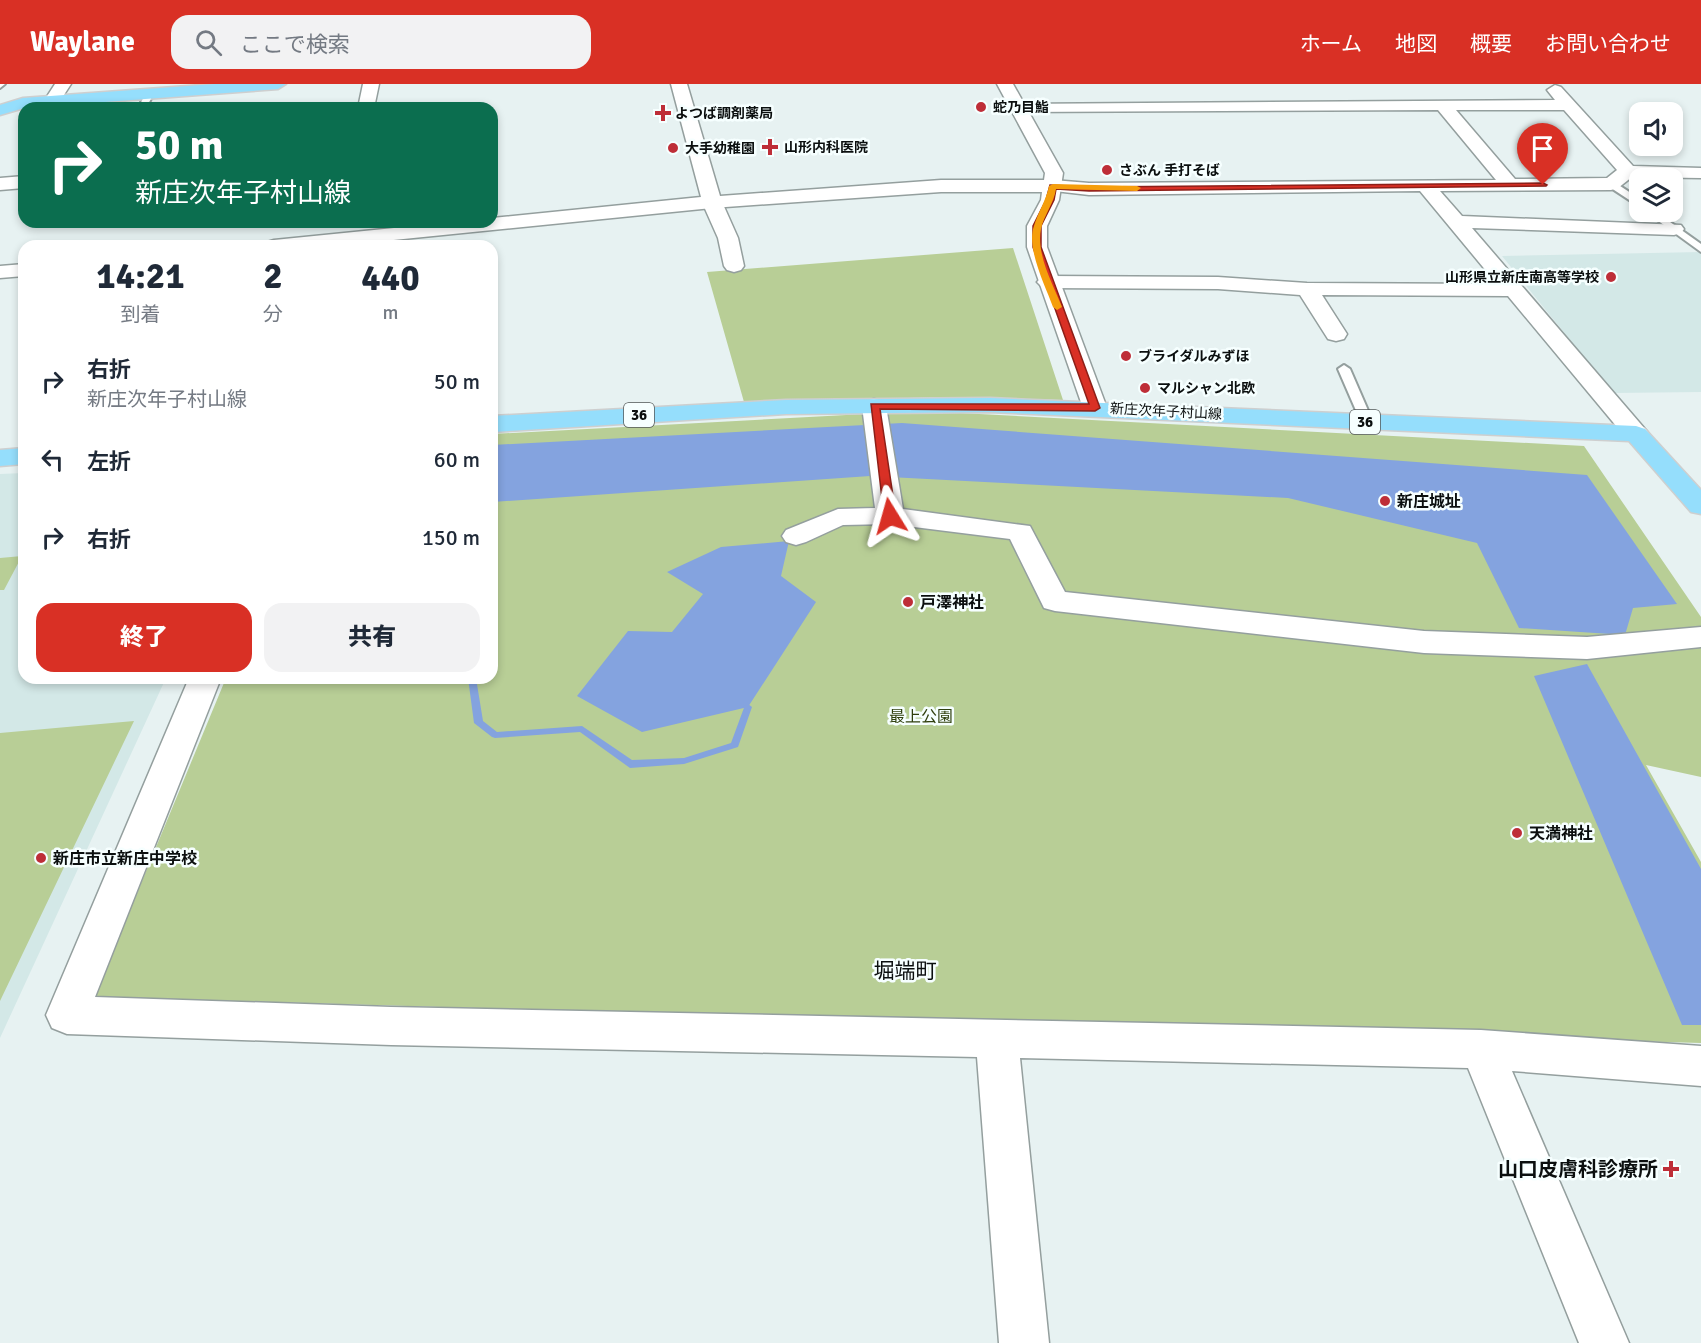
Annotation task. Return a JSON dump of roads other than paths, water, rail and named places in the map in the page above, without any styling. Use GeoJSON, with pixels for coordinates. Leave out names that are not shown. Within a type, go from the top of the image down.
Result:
{"type":"FeatureCollection","features":[{"type":"Feature","properties":{"kind":"main road"},"geometry":{"type":"LineString","coordinates":[[42,102],[278,84]]}},
{"type":"Feature","properties":{"kind":"main road"},"geometry":{"type":"LineString","coordinates":[[0,110],[18,105]]}},
{"type":"Feature","properties":{"kind":"main road","name":"新庄次年子村山線"},"geometry":{"type":"LineString","coordinates":[[498,424],[786,407],[1095,408],[1636,434]]}},
{"type":"Feature","properties":{"kind":"main road"},"geometry":{"type":"LineString","coordinates":[[1636,434],[1701,506]]}},
{"type":"Feature","properties":{"kind":"main road"},"geometry":{"type":"LineString","coordinates":[[0,458],[18,456]]}},
{"type":"Feature","properties":{"kind":"street"},"geometry":{"type":"LineString","coordinates":[[52,101],[63,84]]}},
{"type":"Feature","properties":{"kind":"street"},"geometry":{"type":"LineString","coordinates":[[367,102],[371,84]]}},
{"type":"Feature","properties":{"kind":"street"},"geometry":{"type":"LineString","coordinates":[[679,84],[712,202],[728,238],[734,266]]}},
{"type":"Feature","properties":{"kind":"street"},"geometry":{"type":"LineString","coordinates":[[1005,84],[1054,172],[1050,200],[1037,226],[1036,237],[1040,260],[1095,408]]}},
{"type":"Feature","properties":{"kind":"street"},"geometry":{"type":"LineString","coordinates":[[1550,84],[1628,171]]}},
{"type":"Feature","properties":{"kind":"street"},"geometry":{"type":"LineString","coordinates":[[1371,91],[1383,106]]}},
{"type":"Feature","properties":{"kind":"street"},"geometry":{"type":"LineString","coordinates":[[1018,107],[1124,100],[1444,107],[1569,105]]}},
{"type":"Feature","properties":{"kind":"street"},"geometry":{"type":"LineString","coordinates":[[0,105],[18,104]]}},
{"type":"Feature","properties":{"kind":"street"},"geometry":{"type":"LineString","coordinates":[[1444,107],[1510,185]]}},
{"type":"Feature","properties":{"kind":"street"},"geometry":{"type":"LineString","coordinates":[[498,226],[712,202],[941,186],[1053,186],[1101,189],[1611,184],[1628,171],[1701,172]]}},
{"type":"Feature","properties":{"kind":"street"},"geometry":{"type":"LineString","coordinates":[[0,184],[18,182]]}},
{"type":"Feature","properties":{"kind":"street"},"geometry":{"type":"LineString","coordinates":[[1425,185],[1636,434]]}},
{"type":"Feature","properties":{"kind":"street"},"geometry":{"type":"LineString","coordinates":[[1458,222],[1674,229]]}},
{"type":"Feature","properties":{"kind":"street"},"geometry":{"type":"LineString","coordinates":[[373,240],[480,228]]}},
{"type":"Feature","properties":{"kind":"street"},"geometry":{"type":"LineString","coordinates":[[0,272],[18,270]]}},
{"type":"Feature","properties":{"kind":"street"},"geometry":{"type":"LineString","coordinates":[[1048,282],[1218,283],[1307,289],[1512,290]]}},
{"type":"Feature","properties":{"kind":"street"},"geometry":{"type":"LineString","coordinates":[[1307,289],[1336,334]]}},
{"type":"Feature","properties":{"kind":"street"},"geometry":{"type":"LineString","coordinates":[[874,406],[890,516]]}},
{"type":"Feature","properties":{"kind":"street"},"geometry":{"type":"LineString","coordinates":[[796,536],[838,517],[890,516],[1020,532],[1055,601],[1424,642],[1587,648],[1701,637]]}},
{"type":"Feature","properties":{"kind":"street"},"geometry":{"type":"LineString","coordinates":[[203,684],[67,1015],[392,1026],[1481,1049],[1701,1066]]}},
{"type":"Feature","properties":{"kind":"street"},"geometry":{"type":"LineString","coordinates":[[997,1039],[1024,1343]]}},
{"type":"Feature","properties":{"kind":"street"},"geometry":{"type":"LineString","coordinates":[[1481,1049],[1604,1343]]}},
{"type":"Feature","properties":{"kind":"lane"},"geometry":{"type":"LineString","coordinates":[[145,102],[150,93]]}},
{"type":"Feature","properties":{"kind":"lane"},"geometry":{"type":"LineString","coordinates":[[1611,184],[1629,196]]}},
{"type":"Feature","properties":{"kind":"lane"},"geometry":{"type":"LineString","coordinates":[[1664,222],[1701,249]]}},
{"type":"Feature","properties":{"kind":"lane"},"geometry":{"type":"LineString","coordinates":[[1344,369],[1367,422]]}},
{"type":"Feature","properties":{"kind":"water"},"geometry":{"type":"Polygon","coordinates":[[[902,423],[1587,475],[1677,604],[1633,608],[1625,635],[1519,628],[1477,543],[1288,498],[870,476],[498,502],[498,445],[902,423]]]}},
{"type":"Feature","properties":{"kind":"water"},"geometry":{"type":"Polygon","coordinates":[[[789,541],[781,576],[816,602],[748,707],[642,732],[577,696],[628,631],[672,632],[703,594],[667,572],[721,547],[789,541]]]}},
{"type":"Feature","properties":{"kind":"water"},"geometry":{"type":"Polygon","coordinates":[[[1587,664],[1701,869],[1701,1025],[1682,1025],[1534,676],[1587,664]]]}},
{"type":"Feature","properties":{"kind":"waterway"},"geometry":{"type":"LineString","coordinates":[[473,684],[479,723],[495,735],[582,729],[630,764],[684,761],[735,745],[748,707]]}},
{"type":"Feature","properties":{"kind":"place","name":"蛇乃目鮨"},"geometry":{"type":"Point","coordinates":[981,107]}},
{"type":"Feature","properties":{"kind":"place","name":"よつば調剤薬局"},"geometry":{"type":"Point","coordinates":[663,113]}},
{"type":"Feature","properties":{"kind":"place","name":"山形内科医院"},"geometry":{"type":"Point","coordinates":[770,147]}},
{"type":"Feature","properties":{"kind":"place","name":"大手幼稚園"},"geometry":{"type":"Point","coordinates":[673,148]}},
{"type":"Feature","properties":{"kind":"place","name":"さぶん 手打そば"},"geometry":{"type":"Point","coordinates":[1107,170]}},
{"type":"Feature","properties":{"kind":"place","name":"山形県立新庄南高等学校"},"geometry":{"type":"Point","coordinates":[1611,277]}},
{"type":"Feature","properties":{"kind":"place","name":"ブライダルみずほ"},"geometry":{"type":"Point","coordinates":[1126,356]}},
{"type":"Feature","properties":{"kind":"place","name":"マルシャン北欧"},"geometry":{"type":"Point","coordinates":[1145,388]}},
{"type":"Feature","properties":{"kind":"place","name":"新庄城址"},"geometry":{"type":"Point","coordinates":[1385,501]}},
{"type":"Feature","properties":{"kind":"place","name":"戸澤神社"},"geometry":{"type":"Point","coordinates":[908,602]}},
{"type":"Feature","properties":{"kind":"place","name":"天満神社"},"geometry":{"type":"Point","coordinates":[1517,833]}},
{"type":"Feature","properties":{"kind":"place","name":"新庄市立新庄中学校"},"geometry":{"type":"Point","coordinates":[41,858]}},
{"type":"Feature","properties":{"kind":"place","name":"山口皮膚科診療所"},"geometry":{"type":"Point","coordinates":[1671,1169]}},
{"type":"Feature","properties":{"kind":"district","name":"堀端町"},"geometry":{"type":"Point","coordinates":[905,971]}},
{"type":"Feature","properties":{"kind":"park label","name":"最上公園"},"geometry":{"type":"Point","coordinates":[921,716]}}]}
